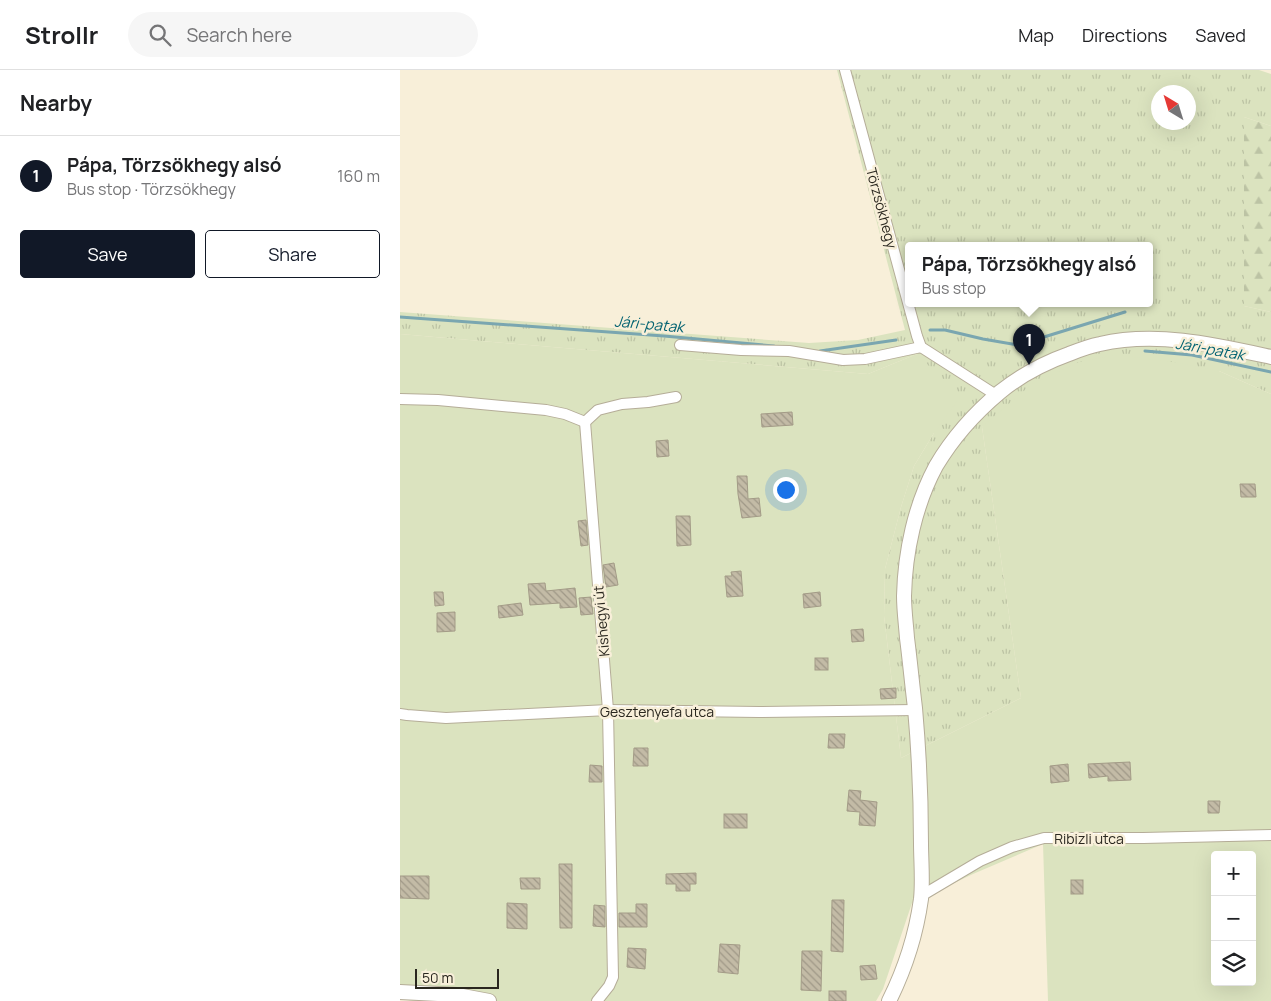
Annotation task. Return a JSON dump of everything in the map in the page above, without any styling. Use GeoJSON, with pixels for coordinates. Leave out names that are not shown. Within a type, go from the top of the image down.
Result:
{"type":"FeatureCollection","features":[{"type":"Feature","properties":{"kind":"main road"},"geometry":{"type":"LineString","coordinates":[[889,1001],[912,942],[921,896],[921,800],[915,710],[904,598],[906,561],[915,521],[922,498],[937,465],[971,418],[1015,380],[1038,366],[1100,344],[1146,338],[1222,346],[1271,357]]}},
{"type":"Feature","properties":{"kind":"main road"},"geometry":{"type":"LineString","coordinates":[[400,992],[456,995],[489,1001]]}},
{"type":"Feature","properties":{"kind":"street","name":"Törzsökhegy"},"geometry":{"type":"LineString","coordinates":[[845,70],[905,293]]}},
{"type":"Feature","properties":{"kind":"street","name":"Törzsökhegy"},"geometry":{"type":"LineString","coordinates":[[909,307],[921,347]]}},
{"type":"Feature","properties":{"kind":"street"},"geometry":{"type":"LineString","coordinates":[[680,346],[789,351],[843,360],[865,359],[921,347],[996,395]]}},
{"type":"Feature","properties":{"kind":"street"},"geometry":{"type":"LineString","coordinates":[[400,399],[438,400],[546,410],[565,414],[585,422],[598,410],[622,404],[676,397]]}},
{"type":"Feature","properties":{"kind":"street","name":"Kishegyi út"},"geometry":{"type":"LineString","coordinates":[[585,422],[608,710],[613,977],[609,986],[597,1001]]}},
{"type":"Feature","properties":{"kind":"street","name":"Gesztenyefa utca"},"geometry":{"type":"LineString","coordinates":[[400,714],[446,718],[608,710],[768,712],[915,710]]}},
{"type":"Feature","properties":{"kind":"street","name":"Ribizli utca"},"geometry":{"type":"LineString","coordinates":[[921,896],[980,861],[1012,847],[1044,838],[1271,835]]}},
{"type":"Feature","properties":{"kind":"green space"},"geometry":{"type":"Polygon","coordinates":[[[837,70],[1259,70],[1271,74],[1271,126],[1244,117],[1244,306],[1271,312],[1271,394],[1219,371],[982,427],[1021,698],[901,758],[884,616],[885,569],[914,466],[934,433],[917,354],[868,374],[400,334],[400,312],[809,343],[858,340],[905,330],[837,70]]]}},
{"type":"Feature","properties":{"kind":"green space"},"geometry":{"type":"Polygon","coordinates":[[[1244,117],[1271,126],[1271,312],[1244,306],[1244,117]]]}},
{"type":"Feature","properties":{"kind":"green space"},"geometry":{"type":"Polygon","coordinates":[[[400,334],[868,374],[917,354],[960,397],[934,433],[914,466],[885,569],[884,616],[901,758],[1021,698],[982,427],[1032,384],[1079,362],[1116,355],[1174,362],[1219,371],[1271,394],[1271,1001],[1048,1001],[1043,844],[912,903],[883,989],[876,1001],[414,1001],[400,999],[400,334]]]}},
{"type":"Feature","properties":{"kind":"building"},"geometry":{"type":"Polygon","coordinates":[[[792,412],[793,425],[762,427],[761,414],[792,412]]]}},
{"type":"Feature","properties":{"kind":"building"},"geometry":{"type":"Polygon","coordinates":[[[668,440],[669,456],[657,457],[656,441],[668,440]]]}},
{"type":"Feature","properties":{"kind":"building"},"geometry":{"type":"Polygon","coordinates":[[[737,476],[747,476],[748,499],[759,498],[761,516],[742,518],[737,476]]]}},
{"type":"Feature","properties":{"kind":"building"},"geometry":{"type":"Polygon","coordinates":[[[1240,484],[1255,484],[1256,497],[1241,497],[1240,484]]]}},
{"type":"Feature","properties":{"kind":"building"},"geometry":{"type":"Polygon","coordinates":[[[676,516],[690,516],[691,545],[677,546],[676,516]]]}},
{"type":"Feature","properties":{"kind":"building"},"geometry":{"type":"Polygon","coordinates":[[[586,520],[588,545],[581,546],[578,521],[586,520]]]}},
{"type":"Feature","properties":{"kind":"building"},"geometry":{"type":"Polygon","coordinates":[[[614,563],[618,585],[606,587],[603,565],[614,563]]]}},
{"type":"Feature","properties":{"kind":"building"},"geometry":{"type":"Polygon","coordinates":[[[741,571],[743,596],[727,597],[725,576],[732,576],[731,572],[741,571]]]}},
{"type":"Feature","properties":{"kind":"building"},"geometry":{"type":"Polygon","coordinates":[[[545,583],[546,591],[575,588],[577,607],[560,608],[560,603],[530,605],[528,584],[545,583]]]}},
{"type":"Feature","properties":{"kind":"building"},"geometry":{"type":"Polygon","coordinates":[[[434,592],[443,592],[444,605],[435,606],[434,592]]]}},
{"type":"Feature","properties":{"kind":"building"},"geometry":{"type":"Polygon","coordinates":[[[820,592],[821,606],[804,608],[803,594],[820,592]]]}},
{"type":"Feature","properties":{"kind":"building"},"geometry":{"type":"Polygon","coordinates":[[[591,597],[593,614],[581,615],[579,598],[591,597]]]}},
{"type":"Feature","properties":{"kind":"building"},"geometry":{"type":"Polygon","coordinates":[[[521,603],[523,615],[499,618],[498,606],[521,603]]]}},
{"type":"Feature","properties":{"kind":"building"},"geometry":{"type":"Polygon","coordinates":[[[455,612],[455,631],[437,632],[437,613],[455,612]]]}},
{"type":"Feature","properties":{"kind":"building"},"geometry":{"type":"Polygon","coordinates":[[[863,629],[864,641],[852,642],[851,630],[863,629]]]}},
{"type":"Feature","properties":{"kind":"building"},"geometry":{"type":"Polygon","coordinates":[[[815,658],[828,658],[828,670],[815,670],[815,658]]]}},
{"type":"Feature","properties":{"kind":"building"},"geometry":{"type":"Polygon","coordinates":[[[896,688],[896,698],[881,699],[880,689],[896,688]]]}},
{"type":"Feature","properties":{"kind":"building"},"geometry":{"type":"Polygon","coordinates":[[[829,734],[845,734],[844,748],[828,748],[829,734]]]}},
{"type":"Feature","properties":{"kind":"building"},"geometry":{"type":"Polygon","coordinates":[[[634,748],[648,748],[648,766],[633,766],[634,748]]]}},
{"type":"Feature","properties":{"kind":"building"},"geometry":{"type":"Polygon","coordinates":[[[1130,762],[1131,780],[1108,781],[1108,776],[1089,778],[1088,764],[1130,762]]]}},
{"type":"Feature","properties":{"kind":"building"},"geometry":{"type":"Polygon","coordinates":[[[1068,764],[1069,781],[1051,783],[1050,766],[1068,764]]]}},
{"type":"Feature","properties":{"kind":"building"},"geometry":{"type":"Polygon","coordinates":[[[590,765],[602,766],[602,782],[589,782],[590,765]]]}},
{"type":"Feature","properties":{"kind":"building"},"geometry":{"type":"Polygon","coordinates":[[[849,790],[861,791],[860,800],[877,802],[875,826],[859,825],[860,812],[847,811],[849,790]]]}},
{"type":"Feature","properties":{"kind":"building"},"geometry":{"type":"Polygon","coordinates":[[[1208,801],[1220,801],[1219,813],[1208,813],[1208,801]]]}},
{"type":"Feature","properties":{"kind":"building"},"geometry":{"type":"Polygon","coordinates":[[[724,814],[747,814],[747,828],[724,828],[724,814]]]}},
{"type":"Feature","properties":{"kind":"building"},"geometry":{"type":"Polygon","coordinates":[[[559,864],[572,864],[572,928],[560,928],[559,864]]]}},
{"type":"Feature","properties":{"kind":"building"},"geometry":{"type":"Polygon","coordinates":[[[696,873],[696,884],[690,884],[690,891],[676,891],[676,884],[666,884],[666,874],[696,873]]]}},
{"type":"Feature","properties":{"kind":"building"},"geometry":{"type":"Polygon","coordinates":[[[400,876],[429,876],[429,899],[400,898],[400,876]]]}},
{"type":"Feature","properties":{"kind":"building"},"geometry":{"type":"Polygon","coordinates":[[[520,878],[540,878],[540,889],[521,889],[520,878]]]}},
{"type":"Feature","properties":{"kind":"building"},"geometry":{"type":"Polygon","coordinates":[[[1071,880],[1083,880],[1083,894],[1071,894],[1071,880]]]}},
{"type":"Feature","properties":{"kind":"building"},"geometry":{"type":"Polygon","coordinates":[[[832,900],[844,900],[843,952],[831,951],[832,900]]]}},
{"type":"Feature","properties":{"kind":"building"},"geometry":{"type":"Polygon","coordinates":[[[507,903],[527,904],[527,929],[507,928],[507,903]]]}},
{"type":"Feature","properties":{"kind":"building"},"geometry":{"type":"Polygon","coordinates":[[[636,904],[647,904],[647,927],[619,927],[619,913],[636,913],[636,904]]]}},
{"type":"Feature","properties":{"kind":"building"},"geometry":{"type":"Polygon","coordinates":[[[594,905],[605,906],[605,927],[593,926],[594,905]]]}},
{"type":"Feature","properties":{"kind":"building"},"geometry":{"type":"Polygon","coordinates":[[[720,944],[740,945],[738,974],[718,972],[720,944]]]}},
{"type":"Feature","properties":{"kind":"building"},"geometry":{"type":"Polygon","coordinates":[[[628,948],[646,949],[645,969],[627,967],[628,948]]]}},
{"type":"Feature","properties":{"kind":"building"},"geometry":{"type":"Polygon","coordinates":[[[802,951],[822,951],[821,991],[801,990],[802,951]]]}},
{"type":"Feature","properties":{"kind":"building"},"geometry":{"type":"Polygon","coordinates":[[[875,965],[877,979],[861,980],[860,966],[875,965]]]}},
{"type":"Feature","properties":{"kind":"building"},"geometry":{"type":"Polygon","coordinates":[[[829,991],[846,991],[846,1001],[829,1001],[829,991]]]}},
{"type":"Feature","properties":{"kind":"waterway","name":"Jári-patak"},"geometry":{"type":"LineString","coordinates":[[930,330],[945,330],[1018,345],[1125,312]]}},
{"type":"Feature","properties":{"kind":"waterway","name":"Jári-patak"},"geometry":{"type":"LineString","coordinates":[[400,317],[774,346]]}},
{"type":"Feature","properties":{"kind":"waterway","name":"Jári-patak"},"geometry":{"type":"LineString","coordinates":[[820,351],[896,340]]}},
{"type":"Feature","properties":{"kind":"waterway","name":"Jári-patak"},"geometry":{"type":"LineString","coordinates":[[1145,351],[1192,355],[1271,372]]}},
{"type":"Feature","properties":{"kind":"place","name":"Pápa, Törzsökhegy alsó"},"geometry":{"type":"Point","coordinates":[1029,365]}}]}
